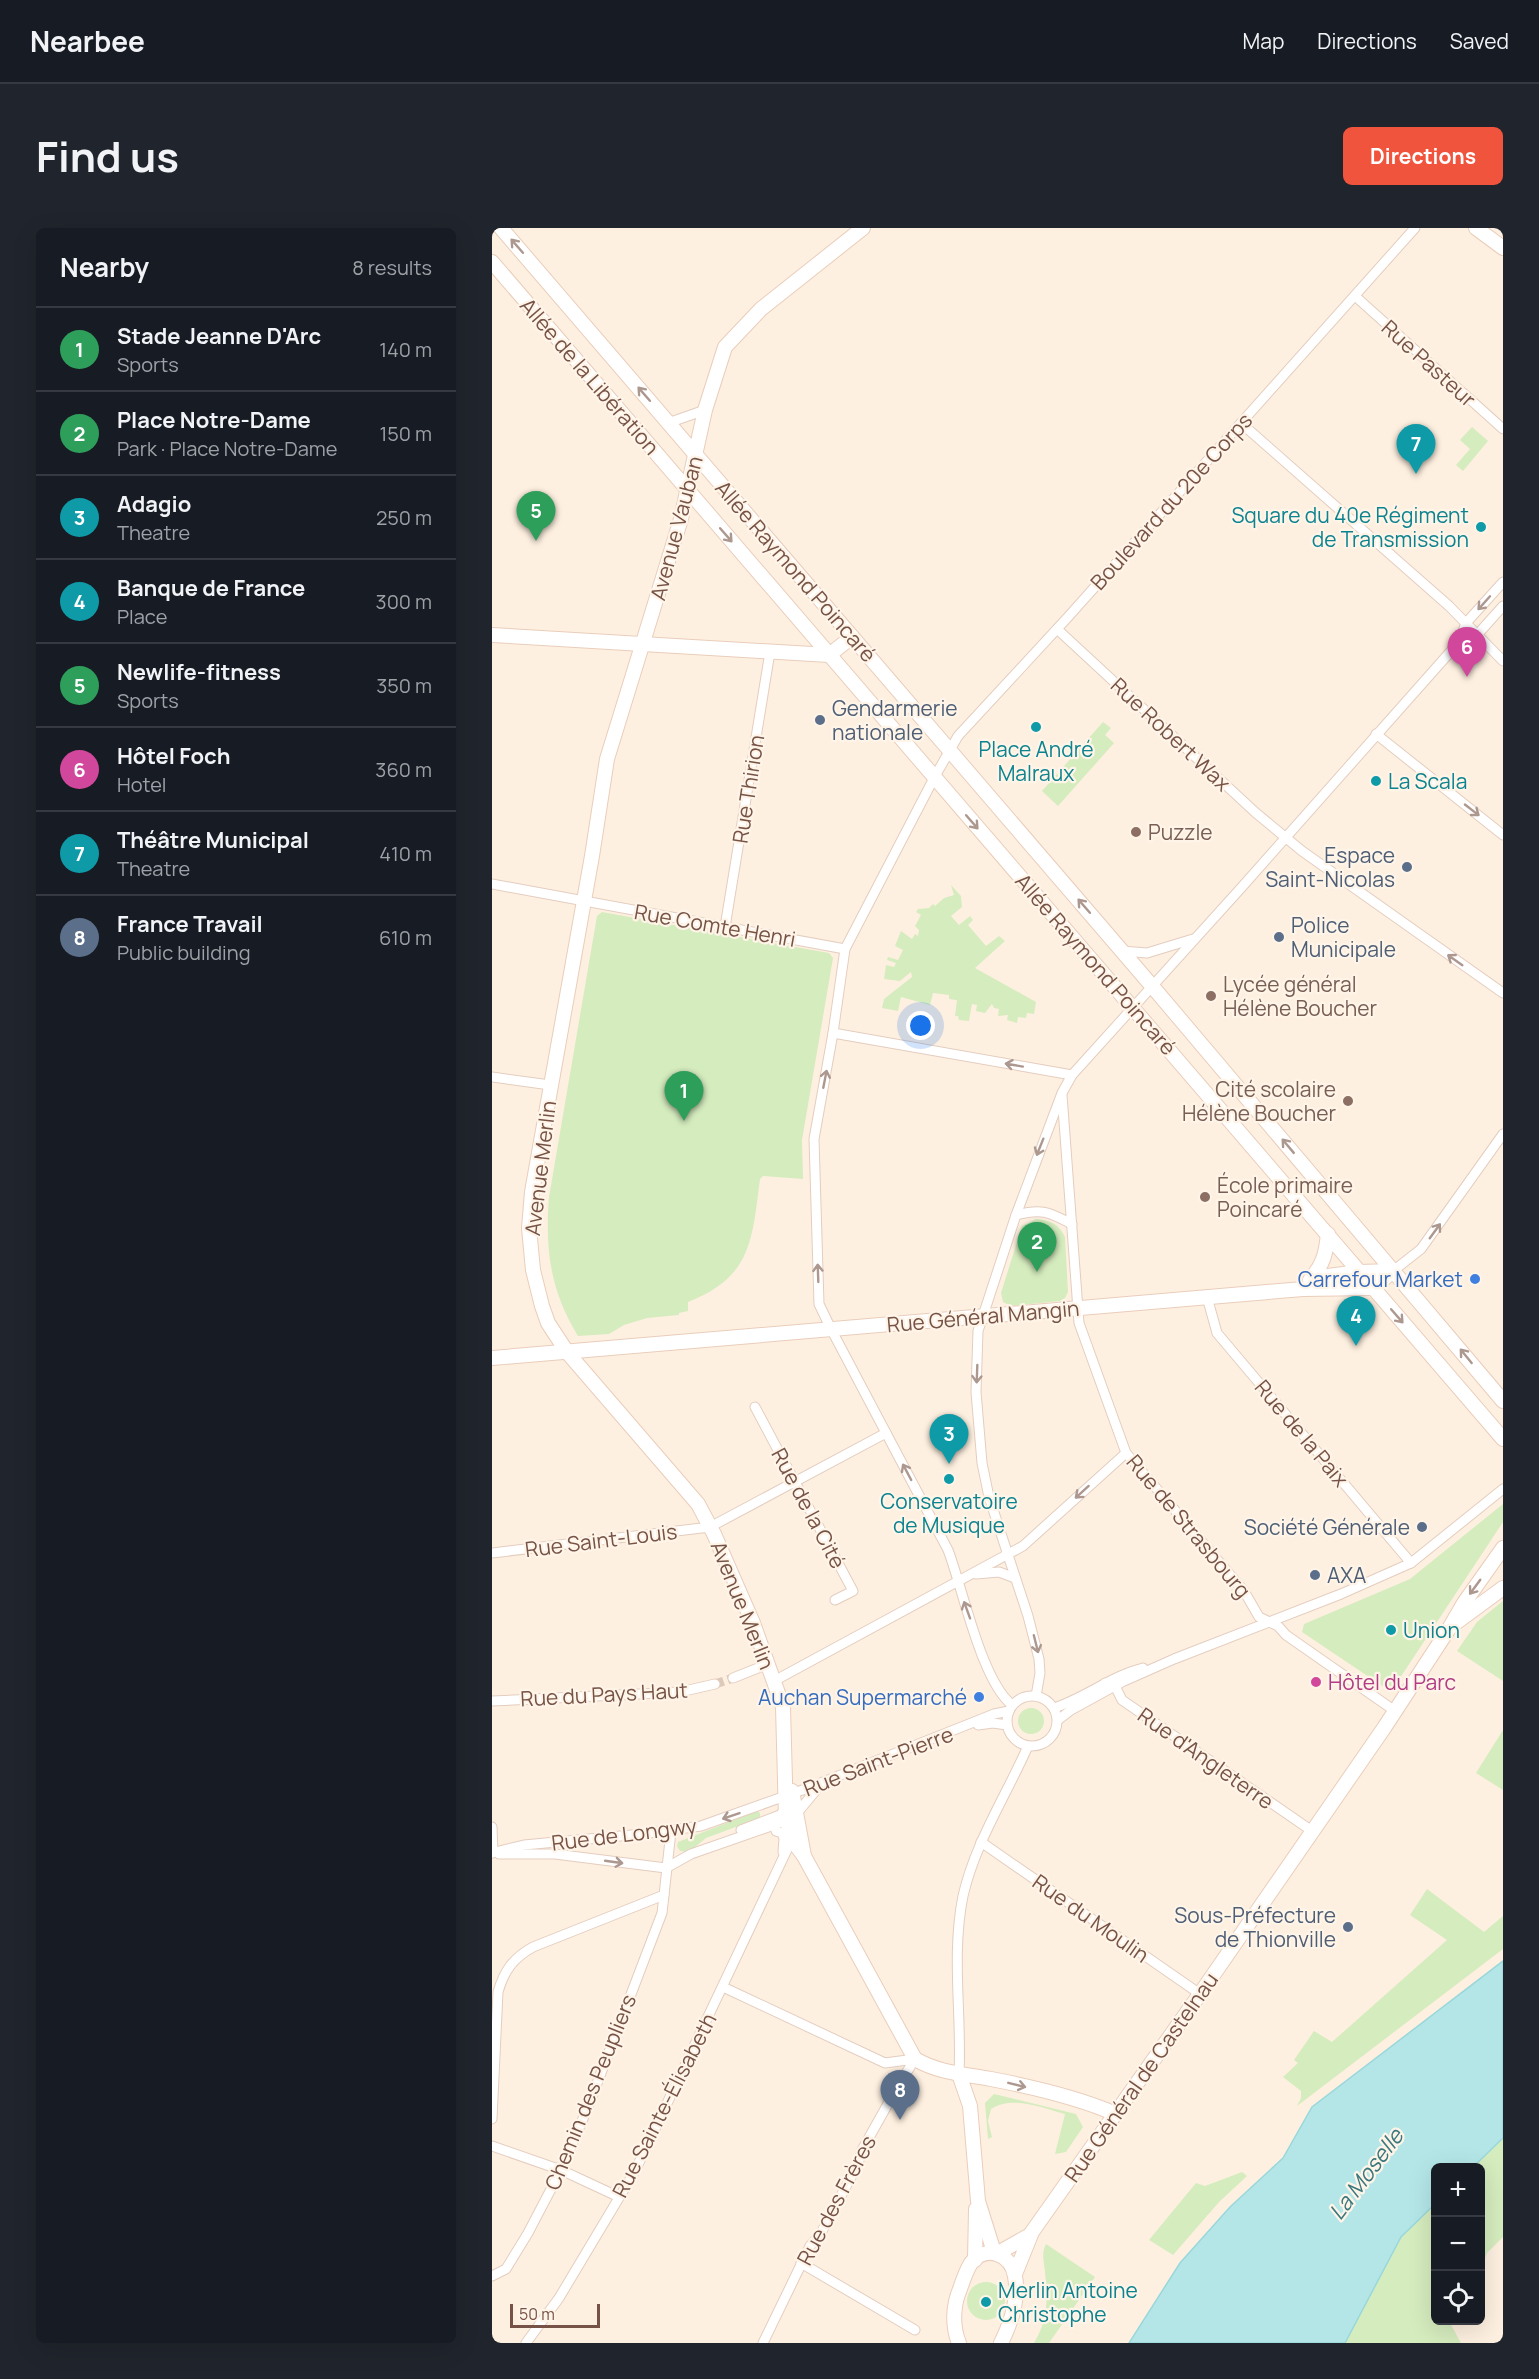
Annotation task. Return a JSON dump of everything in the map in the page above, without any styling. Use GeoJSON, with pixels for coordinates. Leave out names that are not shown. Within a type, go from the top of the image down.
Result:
{"type":"FeatureCollection","features":[{"type":"Feature","properties":{"kind":"main road","name":"Allée de la Libération"},"geometry":{"type":"LineString","coordinates":[[501,228],[696,454]]}},
{"type":"Feature","properties":{"kind":"main road","name":"Avenue Vauban"},"geometry":{"type":"LineString","coordinates":[[643,644],[681,519],[705,410],[725,347],[760,309],[863,228]]}},
{"type":"Feature","properties":{"kind":"main road"},"geometry":{"type":"LineString","coordinates":[[1476,228],[1503,248]]}},
{"type":"Feature","properties":{"kind":"main road","name":"Allée de la Libération"},"geometry":{"type":"LineString","coordinates":[[492,262],[688,490]]}},
{"type":"Feature","properties":{"kind":"main road","name":"Allée Raymond Poincaré"},"geometry":{"type":"LineString","coordinates":[[696,454],[1152,986],[1503,1401]]}},
{"type":"Feature","properties":{"kind":"main road","name":"Allée Raymond Poincaré"},"geometry":{"type":"LineString","coordinates":[[688,490],[1503,1439]]}},
{"type":"Feature","properties":{"kind":"main road"},"geometry":{"type":"LineString","coordinates":[[492,635],[829,655],[852,637]]}},
{"type":"Feature","properties":{"kind":"main road","name":"Avenue Merlin"},"geometry":{"type":"LineString","coordinates":[[643,644],[607,759],[585,901],[532,1192],[529,1228],[533,1270],[548,1323],[567,1352],[698,1504],[710,1527],[753,1623],[783,1707],[786,1772],[792,1824]]}},
{"type":"Feature","properties":{"kind":"main road"},"geometry":{"type":"LineString","coordinates":[[1307,1283],[1322,1267],[1326,1256],[1328,1234]]}},
{"type":"Feature","properties":{"kind":"main road"},"geometry":{"type":"LineString","coordinates":[[1307,1283],[1359,1272],[1393,1271]]}},
{"type":"Feature","properties":{"kind":"main road"},"geometry":{"type":"LineString","coordinates":[[1373,1288],[1393,1271]]}},
{"type":"Feature","properties":{"kind":"main road","name":"Rue Général Mangin"},"geometry":{"type":"LineString","coordinates":[[492,1358],[1207,1297],[1307,1283],[1373,1288]]}},
{"type":"Feature","properties":{"kind":"main road","name":"Rue Général de Castelnau"},"geometry":{"type":"LineString","coordinates":[[1001,2343],[1013,2314],[1015,2274],[1030,2235],[1395,1711],[1464,1603],[1503,1548]]}},
{"type":"Feature","properties":{"kind":"main road"},"geometry":{"type":"LineString","coordinates":[[1450,1627],[1503,1588]]}},
{"type":"Feature","properties":{"kind":"main road"},"geometry":{"type":"LineString","coordinates":[[792,1824],[915,2059],[931,2068],[991,2079],[1090,2103],[1116,2114]]}},
{"type":"Feature","properties":{"kind":"main road"},"geometry":{"type":"LineString","coordinates":[[959,2074],[970,2106],[978,2201],[996,2253],[1011,2262],[1015,2274]]}},
{"type":"Feature","properties":{"kind":"main road"},"geometry":{"type":"LineString","coordinates":[[954,2340],[956,2299],[967,2270],[975,2260],[975,2218],[978,2201]]}},
{"type":"Feature","properties":{"kind":"main road","name":"Rue Général de Castelnau"},"geometry":{"type":"LineString","coordinates":[[975,2260],[982,2255],[996,2253],[1030,2235]]}},
{"type":"Feature","properties":{"kind":"street","name":"Boulevard du 20e Corps"},"geometry":{"type":"LineString","coordinates":[[1011,1708],[992,1678],[963,1600],[948,1550],[819,1304],[814,1139],[845,949],[958,736],[1057,629],[1415,228]]}},
{"type":"Feature","properties":{"kind":"street","name":"Rue Pasteur"},"geometry":{"type":"LineString","coordinates":[[1355,296],[1503,429]]}},
{"type":"Feature","properties":{"kind":"street"},"geometry":{"type":"LineString","coordinates":[[668,423],[705,410]]}},
{"type":"Feature","properties":{"kind":"street"},"geometry":{"type":"LineString","coordinates":[[1241,423],[1466,623],[1503,661]]}},
{"type":"Feature","properties":{"kind":"street"},"geometry":{"type":"LineString","coordinates":[[1036,1696],[1040,1673],[1039,1659],[1028,1616],[988,1497],[980,1446],[976,1392],[978,1331],[1016,1215],[1062,1093],[1072,1075],[1459,642],[1466,623],[1503,582]]}},
{"type":"Feature","properties":{"kind":"street"},"geometry":{"type":"LineString","coordinates":[[1459,642],[1477,634],[1503,606]]}},
{"type":"Feature","properties":{"kind":"street","name":"Rue Robert Wax"},"geometry":{"type":"LineString","coordinates":[[1057,629],[1286,838],[1341,880],[1503,993]]}},
{"type":"Feature","properties":{"kind":"street","name":"Rue Thirion"},"geometry":{"type":"LineString","coordinates":[[725,927],[770,652]]}},
{"type":"Feature","properties":{"kind":"street"},"geometry":{"type":"LineString","coordinates":[[1376,734],[1503,835]]}},
{"type":"Feature","properties":{"kind":"street","name":"Rue Comte Henri"},"geometry":{"type":"LineString","coordinates":[[492,884],[845,949]]}},
{"type":"Feature","properties":{"kind":"street"},"geometry":{"type":"LineString","coordinates":[[1122,951],[1147,953],[1193,939]]}},
{"type":"Feature","properties":{"kind":"street"},"geometry":{"type":"LineString","coordinates":[[833,1033],[1072,1075]]}},
{"type":"Feature","properties":{"kind":"street"},"geometry":{"type":"LineString","coordinates":[[492,1077],[550,1085]]}},
{"type":"Feature","properties":{"kind":"street","name":"Rue de Strasbourg"},"geometry":{"type":"LineString","coordinates":[[1062,1093],[1079,1323],[1126,1453],[1244,1591],[1259,1617],[1278,1626],[1286,1635],[1395,1711]]}},
{"type":"Feature","properties":{"kind":"street"},"geometry":{"type":"LineString","coordinates":[[1393,1271],[1421,1249],[1503,1134]]}},
{"type":"Feature","properties":{"kind":"street"},"geometry":{"type":"LineString","coordinates":[[1016,1215],[1035,1210],[1048,1211],[1072,1224]]}},
{"type":"Feature","properties":{"kind":"street","name":"Rue de la Paix"},"geometry":{"type":"LineString","coordinates":[[1207,1297],[1217,1332],[1411,1563]]}},
{"type":"Feature","properties":{"kind":"street","name":"Rue de la Cité"},"geometry":{"type":"LineString","coordinates":[[755,1407],[853,1591],[835,1600]]}},
{"type":"Feature","properties":{"kind":"street"},"geometry":{"type":"LineString","coordinates":[[710,1527],[886,1433]]}},
{"type":"Feature","properties":{"kind":"street"},"geometry":{"type":"LineString","coordinates":[[774,1681],[1023,1546],[1126,1453]]}},
{"type":"Feature","properties":{"kind":"street"},"geometry":{"type":"LineString","coordinates":[[1058,1720],[1071,1710],[1115,1686],[1174,1659],[1341,1594],[1411,1563],[1503,1489]]}},
{"type":"Feature","properties":{"kind":"street","name":"Rue Saint-Louis"},"geometry":{"type":"LineString","coordinates":[[492,1553],[710,1527]]}},
{"type":"Feature","properties":{"kind":"street"},"geometry":{"type":"LineString","coordinates":[[972,1574],[999,1572],[1015,1578]]}},
{"type":"Feature","properties":{"kind":"street"},"geometry":{"type":"LineString","coordinates":[[1054,1708],[1132,1671],[1174,1659]]}},
{"type":"Feature","properties":{"kind":"street"},"geometry":{"type":"LineString","coordinates":[[733,1678],[768,1664]]}},
{"type":"Feature","properties":{"kind":"street"},"geometry":{"type":"LineString","coordinates":[[1105,1683],[1115,1686]]}},
{"type":"Feature","properties":{"kind":"street","name":"Rue du Pays Haut"},"geometry":{"type":"LineString","coordinates":[[492,1701],[680,1692],[715,1684]]}},
{"type":"Feature","properties":{"kind":"street","name":"Rue d'Angleterre"},"geometry":{"type":"LineString","coordinates":[[1115,1686],[1122,1700],[1312,1831]]}},
{"type":"Feature","properties":{"kind":"street"},"geometry":{"type":"LineString","coordinates":[[1023,1697],[1043,1698],[1054,1708],[1058,1720],[1054,1734],[1049,1740],[1043,1744],[1028,1746],[1014,1739],[1007,1725],[1011,1708],[1023,1697]]}},
{"type":"Feature","properties":{"kind":"street","name":"Rue Saint-Pierre"},"geometry":{"type":"LineString","coordinates":[[792,1824],[824,1781],[1011,1708]]}},
{"type":"Feature","properties":{"kind":"street","name":"Rue Saint-Pierre"},"geometry":{"type":"LineString","coordinates":[[969,1725],[993,1723],[1007,1725]]}},
{"type":"Feature","properties":{"kind":"street"},"geometry":{"type":"LineString","coordinates":[[959,2074],[961,2042],[956,1962],[963,1898],[981,1842],[1028,1746]]}},
{"type":"Feature","properties":{"kind":"street","name":"Rue de Longwy"},"geometry":{"type":"LineString","coordinates":[[691,1854],[712,1853],[792,1824],[824,1781]]}},
{"type":"Feature","properties":{"kind":"street","name":"Rue de Longwy"},"geometry":{"type":"LineString","coordinates":[[493,1853],[555,1854],[666,1868],[691,1854],[704,1843],[780,1815],[792,1824]]}},
{"type":"Feature","properties":{"kind":"street"},"geometry":{"type":"LineString","coordinates":[[782,1857],[784,1838],[782,1833],[792,1824]]}},
{"type":"Feature","properties":{"kind":"street","name":"Rue de Longwy"},"geometry":{"type":"LineString","coordinates":[[493,1853],[524,1845],[701,1826],[792,1824]]}},
{"type":"Feature","properties":{"kind":"street","name":"Rue Sainte-Élisabeth"},"geometry":{"type":"LineString","coordinates":[[526,2343],[559,2298],[634,2171],[723,1987],[782,1857],[792,1824]]}},
{"type":"Feature","properties":{"kind":"street"},"geometry":{"type":"LineString","coordinates":[[492,1827],[493,1853]]}},
{"type":"Feature","properties":{"kind":"street","name":"Chemin des Peupliers"},"geometry":{"type":"LineString","coordinates":[[492,2276],[506,2269],[528,2233],[561,2170],[588,2107],[662,1913],[671,1831]]}},
{"type":"Feature","properties":{"kind":"street","name":"Rue du Moulin"},"geometry":{"type":"LineString","coordinates":[[981,1842],[1200,1994]]}},
{"type":"Feature","properties":{"kind":"street"},"geometry":{"type":"LineString","coordinates":[[492,2119],[498,1992],[502,1977],[510,1964],[519,1954],[533,1947],[664,1895]]}},
{"type":"Feature","properties":{"kind":"street"},"geometry":{"type":"LineString","coordinates":[[723,1987],[885,2063],[915,2059]]}},
{"type":"Feature","properties":{"kind":"street","name":"Rue des Frères"},"geometry":{"type":"LineString","coordinates":[[763,2343],[810,2246],[821,2233],[858,2163],[862,2150],[897,2086],[915,2059]]}},
{"type":"Feature","properties":{"kind":"street"},"geometry":{"type":"LineString","coordinates":[[492,2146],[561,2170],[619,2197]]}},
{"type":"Feature","properties":{"kind":"street"},"geometry":{"type":"LineString","coordinates":[[801,2263],[915,2330]]}},
{"type":"Feature","properties":{"kind":"green space"},"geometry":{"type":"Polygon","coordinates":[[[1472,427],[1488,441],[1463,471],[1456,465],[1470,449],[1460,440],[1472,427]]]}},
{"type":"Feature","properties":{"kind":"green space"},"geometry":{"type":"Polygon","coordinates":[[[1103,722],[1111,728],[1105,735],[1114,743],[1058,806],[1042,791],[1103,722]]]}},
{"type":"Feature","properties":{"kind":"green space"},"geometry":{"type":"Polygon","coordinates":[[[951,885],[961,896],[962,907],[951,916],[959,925],[970,916],[973,920],[968,925],[986,946],[999,936],[1005,941],[975,968],[1036,1002],[1034,1014],[1027,1013],[1026,1018],[1018,1017],[1017,1023],[1007,1020],[1008,1015],[998,1016],[999,1009],[994,1008],[992,1004],[985,1013],[976,1011],[977,1005],[972,1004],[969,1021],[959,1020],[958,1016],[955,1016],[957,1000],[949,999],[949,995],[933,993],[930,1005],[901,997],[898,1011],[882,1008],[884,999],[912,977],[911,972],[900,981],[884,979],[886,965],[894,967],[896,963],[887,960],[888,957],[898,960],[903,950],[895,946],[901,931],[912,939],[915,934],[918,936],[919,930],[915,926],[921,915],[916,912],[918,909],[929,908],[933,904],[935,906],[944,898],[954,895],[951,885]]]}},
{"type":"Feature","properties":{"kind":"green space"},"geometry":{"type":"Polygon","coordinates":[[[602,912],[829,953],[833,958],[802,1140],[803,1179],[763,1176],[760,1179],[751,1238],[745,1254],[737,1268],[725,1281],[688,1302],[688,1311],[679,1313],[679,1315],[647,1318],[624,1325],[609,1334],[578,1336],[555,1286],[549,1252],[549,1197],[597,916],[602,912]]]}},
{"type":"Feature","properties":{"kind":"green space"},"geometry":{"type":"Polygon","coordinates":[[[1036,1219],[1054,1224],[1065,1237],[1068,1292],[1060,1301],[1011,1306],[1003,1302],[1001,1293],[1022,1226],[1036,1219]]]}},
{"type":"Feature","properties":{"kind":"green space"},"geometry":{"type":"Polygon","coordinates":[[[1503,1504],[1503,1522],[1394,1687],[1384,1687],[1302,1632],[1304,1624],[1410,1579],[1503,1504]]]}},
{"type":"Feature","properties":{"kind":"green space"},"geometry":{"type":"Polygon","coordinates":[[[1503,1601],[1503,1681],[1457,1651],[1477,1622],[1503,1601]]]}},
{"type":"Feature","properties":{"kind":"green space"},"geometry":{"type":"Polygon","coordinates":[[[1031,1708],[1040,1712],[1044,1721],[1040,1730],[1031,1734],[1022,1730],[1018,1721],[1022,1712],[1031,1708]]]}},
{"type":"Feature","properties":{"kind":"green space"},"geometry":{"type":"Polygon","coordinates":[[[1503,1730],[1503,1790],[1476,1773],[1503,1730]]]}},
{"type":"Feature","properties":{"kind":"green space"},"geometry":{"type":"Polygon","coordinates":[[[757,1811],[760,1813],[760,1818],[706,1838],[689,1852],[680,1851],[677,1846],[678,1842],[757,1811]]]}},
{"type":"Feature","properties":{"kind":"green space"},"geometry":{"type":"Polygon","coordinates":[[[1427,1889],[1484,1932],[1503,1916],[1503,1949],[1297,2106],[1301,2098],[1301,2091],[1283,2077],[1298,2063],[1294,2060],[1314,2031],[1332,2042],[1447,1940],[1410,1915],[1427,1889]]]}},
{"type":"Feature","properties":{"kind":"green space"},"geometry":{"type":"Polygon","coordinates":[[[994,2094],[1076,2114],[1083,2127],[1066,2152],[1055,2154],[1065,2114],[1028,2104],[1009,2103],[991,2109],[988,2121],[992,2137],[988,2139],[985,2103],[994,2094]]]}},
{"type":"Feature","properties":{"kind":"green space"},"geometry":{"type":"Polygon","coordinates":[[[1503,2138],[1503,2237],[1487,2253],[1485,2258],[1485,2163],[1478,2163],[1503,2138]]]}},
{"type":"Feature","properties":{"kind":"green space"},"geometry":{"type":"Polygon","coordinates":[[[1242,2172],[1247,2176],[1219,2202],[1173,2255],[1149,2240],[1196,2183],[1205,2186],[1242,2172]]]}},
{"type":"Feature","properties":{"kind":"green space"},"geometry":{"type":"Polygon","coordinates":[[[1431,2208],[1431,2325],[1451,2325],[1461,2343],[1345,2343],[1401,2237],[1431,2208]]]}},
{"type":"Feature","properties":{"kind":"green space"},"geometry":{"type":"Polygon","coordinates":[[[1046,2244],[1095,2277],[1049,2343],[1034,2343],[1042,2326],[1046,2309],[1047,2291],[1043,2254],[1046,2244]]]}},
{"type":"Feature","properties":{"kind":"green space"},"geometry":{"type":"Polygon","coordinates":[[[986,2282],[1000,2287],[1005,2301],[1000,2315],[986,2320],[972,2315],[967,2301],[972,2287],[986,2282]]]}},
{"type":"Feature","properties":{"kind":"water","name":"La Moselle"},"geometry":{"type":"Polygon","coordinates":[[[1503,1961],[1503,2138],[1477,2163],[1431,2163],[1431,2208],[1401,2237],[1345,2343],[1129,2343],[1180,2263],[1230,2207],[1283,2158],[1312,2107],[1503,1961]]]}},
{"type":"Feature","properties":{"kind":"tunnel"},"geometry":{"type":"LineString","coordinates":[[715,1684],[733,1678]]}},
{"type":"Feature","properties":{"kind":"place","name":"Théâtre Municipal"},"geometry":{"type":"Point","coordinates":[1416,474]}},
{"type":"Feature","properties":{"kind":"place","name":"Square du 40e Régiment de Transmission"},"geometry":{"type":"Point","coordinates":[1481,527]}},
{"type":"Feature","properties":{"kind":"place","name":"Newlife-fitness"},"geometry":{"type":"Point","coordinates":[536,541]}},
{"type":"Feature","properties":{"kind":"place","name":"Hôtel Foch"},"geometry":{"type":"Point","coordinates":[1467,677]}},
{"type":"Feature","properties":{"kind":"place","name":"Gendarmerie nationale"},"geometry":{"type":"Point","coordinates":[820,720]}},
{"type":"Feature","properties":{"kind":"place","name":"Place André Malraux"},"geometry":{"type":"Point","coordinates":[1036,727]}},
{"type":"Feature","properties":{"kind":"place","name":"La Scala"},"geometry":{"type":"Point","coordinates":[1376,781]}},
{"type":"Feature","properties":{"kind":"place","name":"Puzzle"},"geometry":{"type":"Point","coordinates":[1136,832]}},
{"type":"Feature","properties":{"kind":"place","name":"Espace Saint-Nicolas"},"geometry":{"type":"Point","coordinates":[1407,867]}},
{"type":"Feature","properties":{"kind":"place","name":"Police Municipale"},"geometry":{"type":"Point","coordinates":[1279,937]}},
{"type":"Feature","properties":{"kind":"place","name":"Lycée général Hélène Boucher"},"geometry":{"type":"Point","coordinates":[1211,996]}},
{"type":"Feature","properties":{"kind":"place","name":"Cité scolaire Hélène Boucher"},"geometry":{"type":"Point","coordinates":[1348,1101]}},
{"type":"Feature","properties":{"kind":"place","name":"Stade Jeanne D'Arc"},"geometry":{"type":"Point","coordinates":[684,1121]}},
{"type":"Feature","properties":{"kind":"place","name":"École primaire Poincaré"},"geometry":{"type":"Point","coordinates":[1205,1197]}},
{"type":"Feature","properties":{"kind":"place","name":"Place Notre-Dame"},"geometry":{"type":"Point","coordinates":[1037,1272]}},
{"type":"Feature","properties":{"kind":"place","name":"Carrefour Market"},"geometry":{"type":"Point","coordinates":[1475,1279]}},
{"type":"Feature","properties":{"kind":"place","name":"Banque de France"},"geometry":{"type":"Point","coordinates":[1356,1346]}},
{"type":"Feature","properties":{"kind":"place","name":"Adagio"},"geometry":{"type":"Point","coordinates":[949,1464]}},
{"type":"Feature","properties":{"kind":"place","name":"Conservatoire de Musique"},"geometry":{"type":"Point","coordinates":[949,1479]}},
{"type":"Feature","properties":{"kind":"place","name":"Société Générale"},"geometry":{"type":"Point","coordinates":[1422,1527]}},
{"type":"Feature","properties":{"kind":"place","name":"AXA"},"geometry":{"type":"Point","coordinates":[1315,1575]}},
{"type":"Feature","properties":{"kind":"place","name":"Union"},"geometry":{"type":"Point","coordinates":[1391,1630]}},
{"type":"Feature","properties":{"kind":"place","name":"Hôtel du Parc"},"geometry":{"type":"Point","coordinates":[1316,1682]}},
{"type":"Feature","properties":{"kind":"place","name":"Auchan Supermarché"},"geometry":{"type":"Point","coordinates":[979,1697]}},
{"type":"Feature","properties":{"kind":"place","name":"Sous-Préfecture de Thionville"},"geometry":{"type":"Point","coordinates":[1348,1927]}},
{"type":"Feature","properties":{"kind":"place","name":"France Travail"},"geometry":{"type":"Point","coordinates":[900,2120]}},
{"type":"Feature","properties":{"kind":"place","name":"Merlin Antoine Christophe"},"geometry":{"type":"Point","coordinates":[986,2302]}}]}
